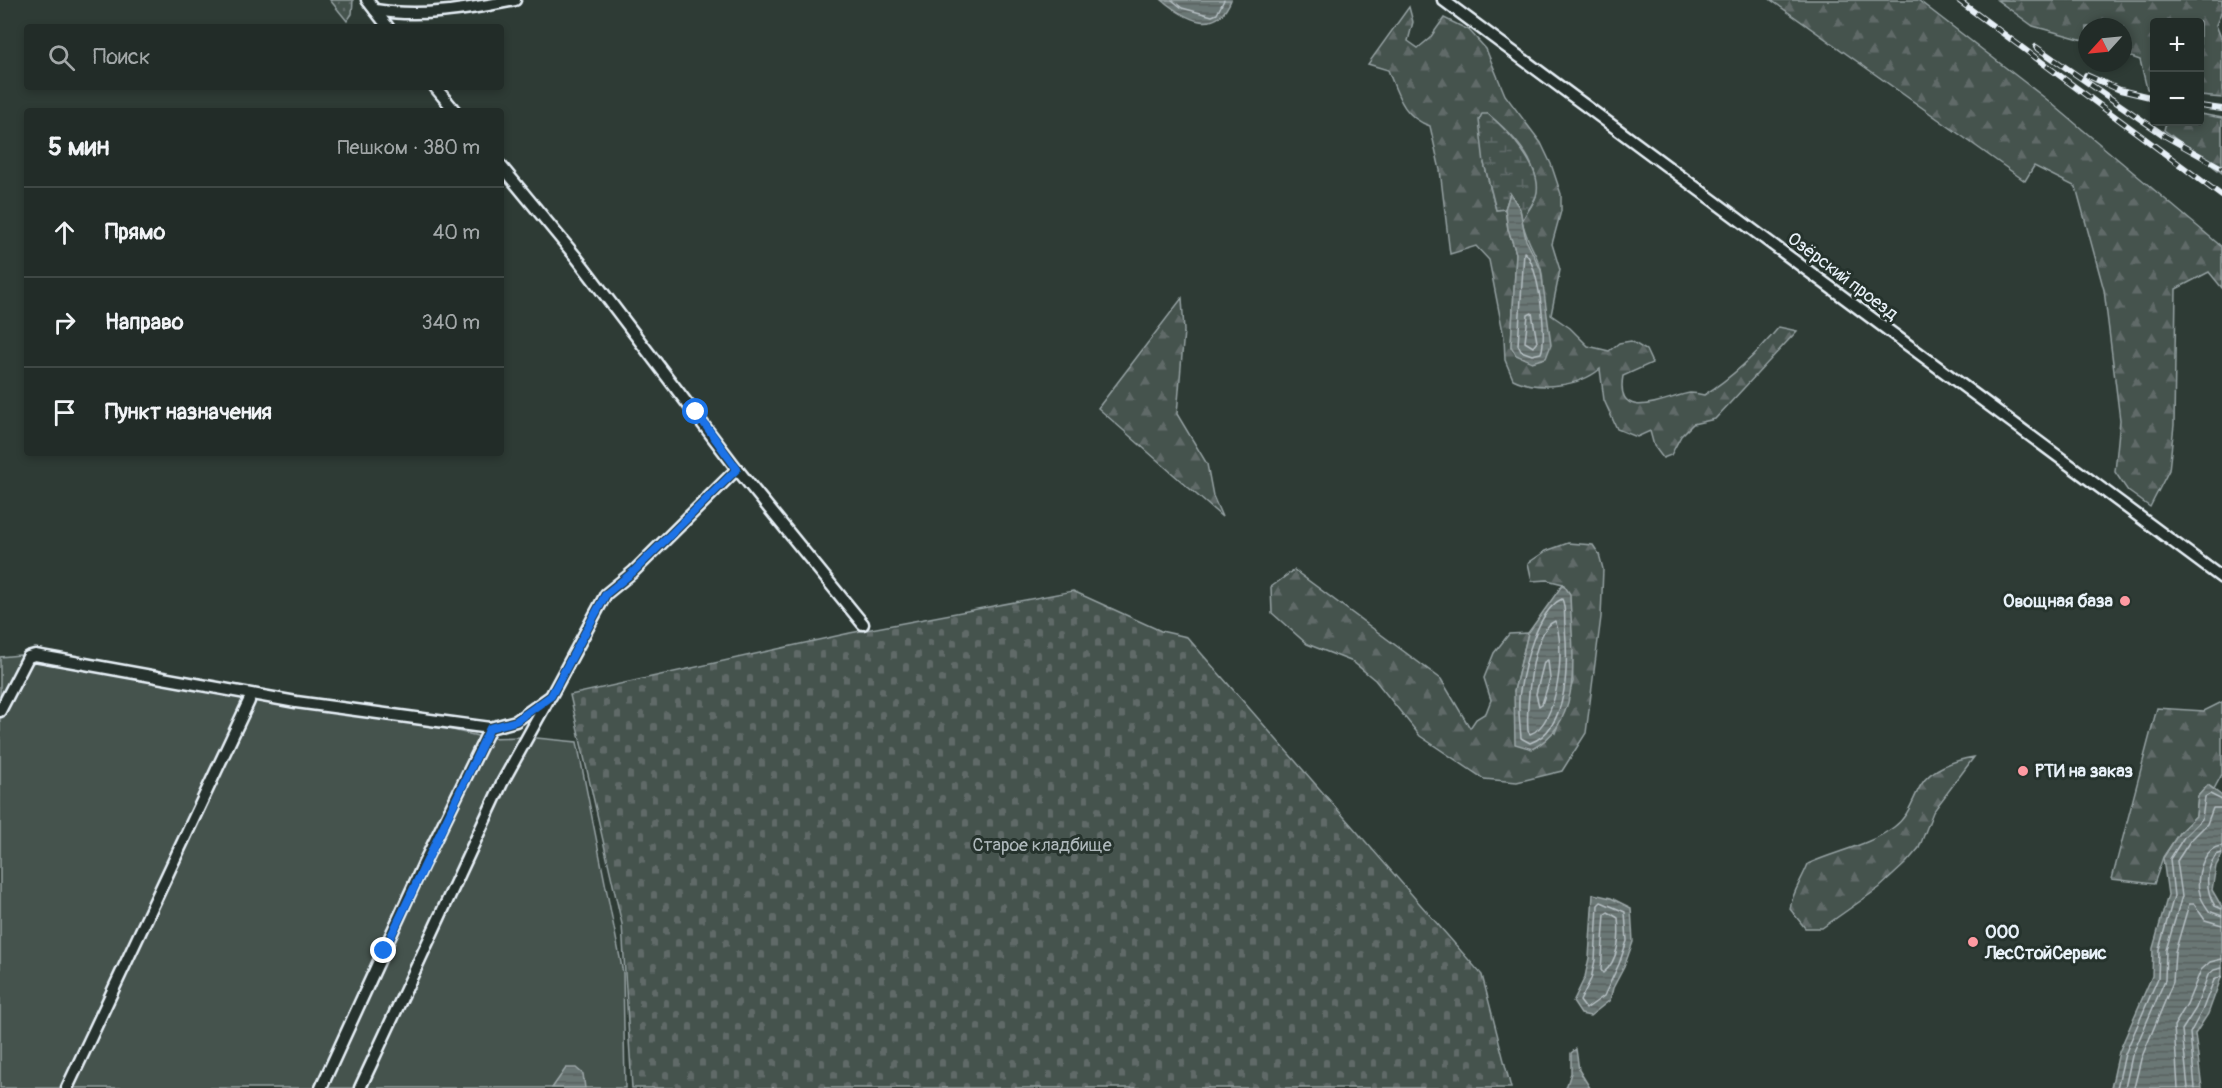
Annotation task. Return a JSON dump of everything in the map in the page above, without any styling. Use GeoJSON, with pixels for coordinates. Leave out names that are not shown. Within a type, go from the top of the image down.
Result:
{"type":"FeatureCollection","features":[{"type":"Feature","properties":{"kind":"street"},"geometry":{"type":"LineString","coordinates":[[367,0],[386,24]]}},
{"type":"Feature","properties":{"kind":"street"},"geometry":{"type":"LineString","coordinates":[[375,10],[402,15],[428,14],[515,0]]}},
{"type":"Feature","properties":{"kind":"street","name":"Озёрский проезд"},"geometry":{"type":"LineString","coordinates":[[1443,0],[2222,578]]}},
{"type":"Feature","properties":{"kind":"street"},"geometry":{"type":"LineString","coordinates":[[438,90],[452,108]]}},
{"type":"Feature","properties":{"kind":"street"},"geometry":{"type":"LineString","coordinates":[[504,170],[576,257],[737,469],[863,624]]}},
{"type":"Feature","properties":{"kind":"street"},"geometry":{"type":"LineString","coordinates":[[360,1088],[502,783],[606,594],[633,572],[737,469]]}},
{"type":"Feature","properties":{"kind":"street"},"geometry":{"type":"LineString","coordinates":[[0,711],[28,657],[35,655],[296,702],[490,728],[516,721],[551,696]]}},
{"type":"Feature","properties":{"kind":"street"},"geometry":{"type":"LineString","coordinates":[[67,1088],[249,701]]}},
{"type":"Feature","properties":{"kind":"street"},"geometry":{"type":"LineString","coordinates":[[321,1088],[490,728]]}},
{"type":"Feature","properties":{"kind":"green space"},"geometry":{"type":"Polygon","coordinates":[[[330,0],[353,0],[352,14],[347,21],[330,0]]]}},
{"type":"Feature","properties":{"kind":"green space"},"geometry":{"type":"Polygon","coordinates":[[[1771,0],[1918,0],[2045,98],[2222,247],[2222,288],[2209,272],[2176,289],[2174,425],[2169,470],[2150,507],[2128,491],[2115,472],[2120,420],[2104,290],[2076,187],[2034,166],[2025,181],[1771,0]]]}},
{"type":"Feature","properties":{"kind":"green space"},"geometry":{"type":"Polygon","coordinates":[[[1997,0],[2222,0],[2222,10],[2216,25],[2222,40],[2222,98],[2204,96],[2204,18],[2150,18],[2150,90],[2147,89],[2140,60],[2132,57],[2132,18],[2078,18],[2078,38],[2033,26],[1997,0]]]}},
{"type":"Feature","properties":{"kind":"green space"},"geometry":{"type":"Polygon","coordinates":[[[1409,7],[1413,22],[1408,41],[1418,48],[1430,38],[1444,18],[1469,30],[1486,49],[1505,95],[1541,143],[1561,194],[1561,211],[1552,244],[1560,270],[1551,315],[1570,328],[1588,346],[1609,351],[1619,343],[1631,341],[1646,350],[1652,363],[1623,376],[1623,391],[1627,400],[1635,404],[1646,404],[1690,393],[1704,395],[1744,364],[1779,327],[1797,331],[1715,419],[1693,424],[1681,436],[1671,455],[1663,458],[1654,446],[1650,431],[1637,437],[1617,429],[1604,400],[1600,369],[1581,380],[1558,385],[1534,385],[1513,379],[1505,360],[1504,337],[1489,260],[1476,246],[1450,254],[1440,170],[1430,126],[1407,111],[1388,70],[1368,64],[1409,7]],[[1488,114],[1484,163],[1496,210],[1505,209],[1508,229],[1516,253],[1511,346],[1533,314],[1542,293],[1541,270],[1522,221],[1536,196],[1537,184],[1529,160],[1497,121],[1488,114]]]}},
{"type":"Feature","properties":{"kind":"green space"},"geometry":{"type":"Polygon","coordinates":[[[1482,114],[1488,114],[1513,139],[1530,162],[1535,174],[1536,196],[1522,221],[1520,209],[1510,194],[1505,209],[1496,210],[1484,163],[1479,120],[1482,114]]]}},
{"type":"Feature","properties":{"kind":"green space"},"geometry":{"type":"Polygon","coordinates":[[[2204,115],[2222,118],[2222,173],[2164,130],[2165,126],[2204,126],[2204,115]]]}},
{"type":"Feature","properties":{"kind":"green space"},"geometry":{"type":"Polygon","coordinates":[[[1182,298],[1184,331],[1177,414],[1207,464],[1213,496],[1222,517],[1098,408],[1182,298]]]}},
{"type":"Feature","properties":{"kind":"green space"},"geometry":{"type":"Polygon","coordinates":[[[1568,543],[1593,545],[1599,554],[1603,569],[1601,617],[1586,733],[1562,771],[1517,782],[1484,779],[1420,736],[1375,680],[1353,662],[1307,644],[1272,613],[1271,587],[1294,570],[1441,679],[1470,728],[1476,719],[1486,713],[1491,700],[1484,678],[1494,653],[1509,634],[1528,633],[1514,691],[1555,733],[1573,682],[1569,594],[1563,584],[1547,580],[1532,581],[1528,563],[1546,551],[1568,543]]]}},
{"type":"Feature","properties":{"kind":"green space","name":"Старое кладбище"},"geometry":{"type":"Polygon","coordinates":[[[1073,591],[1161,631],[1187,637],[1482,975],[1511,1088],[632,1088],[622,924],[570,695],[850,633],[1073,591]]]}},
{"type":"Feature","properties":{"kind":"green space"},"geometry":{"type":"Polygon","coordinates":[[[20,655],[46,663],[440,727],[486,738],[526,737],[577,742],[623,973],[625,1088],[0,1088],[0,657],[20,655]]]}},
{"type":"Feature","properties":{"kind":"green space"},"geometry":{"type":"Polygon","coordinates":[[[2222,702],[2222,774],[2214,789],[2208,785],[2198,796],[2196,816],[2179,833],[2163,857],[2154,884],[2112,879],[2157,708],[2204,711],[2222,702]]]}},
{"type":"Feature","properties":{"kind":"green space"},"geometry":{"type":"Polygon","coordinates":[[[1974,757],[1933,812],[1919,848],[1906,863],[1879,888],[1822,928],[1805,928],[1790,909],[1808,864],[1884,834],[1903,818],[1925,779],[1937,769],[1974,757]]]}},
{"type":"Feature","properties":{"kind":"water"},"geometry":{"type":"Polygon","coordinates":[[[1162,0],[1231,0],[1225,11],[1217,18],[1200,21],[1180,13],[1162,0]]]}},
{"type":"Feature","properties":{"kind":"water"},"geometry":{"type":"Polygon","coordinates":[[[1510,193],[1520,209],[1526,240],[1541,270],[1551,345],[1546,358],[1532,362],[1516,355],[1511,346],[1516,253],[1508,229],[1505,209],[1510,193]]]}},
{"type":"Feature","properties":{"kind":"water"},"geometry":{"type":"Polygon","coordinates":[[[1563,584],[1570,594],[1572,680],[1561,720],[1549,736],[1532,749],[1515,744],[1514,691],[1528,633],[1563,584]]]}},
{"type":"Feature","properties":{"kind":"water"},"geometry":{"type":"Polygon","coordinates":[[[2208,785],[2222,796],[2222,855],[2216,866],[2212,890],[2222,907],[2222,975],[2208,1014],[2195,1034],[2202,1088],[2111,1088],[2119,1052],[2152,976],[2153,948],[2168,895],[2163,858],[2179,833],[2196,816],[2198,796],[2208,785]]]}},
{"type":"Feature","properties":{"kind":"water"},"geometry":{"type":"Polygon","coordinates":[[[1593,894],[1611,898],[1631,908],[1633,942],[1610,1000],[1590,1016],[1581,1014],[1573,1002],[1585,977],[1589,958],[1593,894]]]}},
{"type":"Feature","properties":{"kind":"water"},"geometry":{"type":"Polygon","coordinates":[[[1576,1049],[1579,1070],[1590,1088],[1566,1088],[1571,1073],[1571,1053],[1576,1049]]]}},
{"type":"Feature","properties":{"kind":"water"},"geometry":{"type":"Polygon","coordinates":[[[566,1068],[576,1068],[583,1074],[585,1088],[552,1088],[566,1068]]]}},
{"type":"Feature","properties":{"kind":"railway"},"geometry":{"type":"LineString","coordinates":[[1958,0],[2222,196]]}},
{"type":"Feature","properties":{"kind":"railway"},"geometry":{"type":"LineString","coordinates":[[2036,47],[2165,136],[2222,168]]}},
{"type":"Feature","properties":{"kind":"railway"},"geometry":{"type":"LineString","coordinates":[[2086,75],[2120,90],[2150,97]]}},
{"type":"Feature","properties":{"kind":"railway"},"geometry":{"type":"LineString","coordinates":[[2204,107],[2222,109]]}},
{"type":"Feature","properties":{"kind":"place","name":"Овощная база"},"geometry":{"type":"Point","coordinates":[2125,601]}},
{"type":"Feature","properties":{"kind":"place","name":"РТИ на заказ"},"geometry":{"type":"Point","coordinates":[2023,771]}},
{"type":"Feature","properties":{"kind":"place","name":"ООО ЛесСтойСервис"},"geometry":{"type":"Point","coordinates":[1973,942]}},
{"type":"Feature","properties":{"kind":"route"},"geometry":{"type":"LineString","coordinates":[[384,951],[490,728],[516,721],[551,696],[606,594],[633,572],[737,469],[696,412]]}}]}
